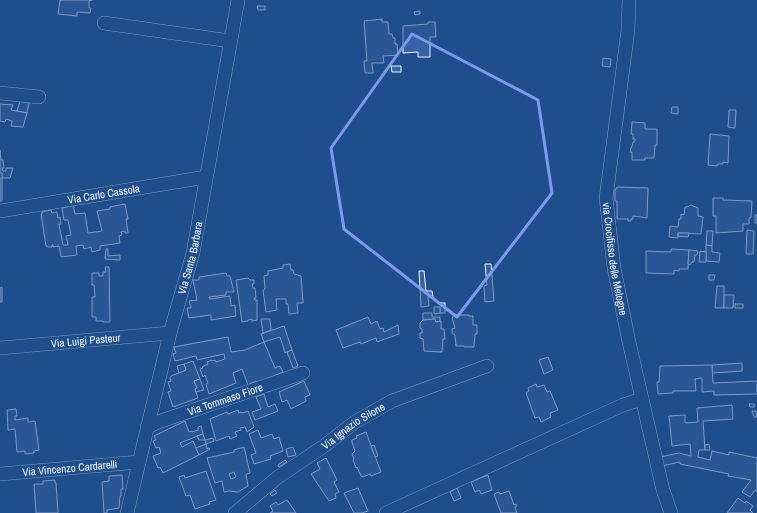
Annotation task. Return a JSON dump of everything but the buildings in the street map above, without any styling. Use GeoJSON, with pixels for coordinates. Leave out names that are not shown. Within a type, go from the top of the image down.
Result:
{"type":"FeatureCollection","features":[{"type":"Feature","properties":{"kind":"street","name":"Via Santa Barbara"},"geometry":{"type":"LineString","coordinates":[[127,513],[170,333],[193,253],[238,0]]}},
{"type":"Feature","properties":{"kind":"street","name":"via Crocifisso delle Melogne"},"geometry":{"type":"LineString","coordinates":[[629,0],[628,30],[606,198],[614,268],[663,490],[671,513]]}},
{"type":"Feature","properties":{"kind":"street"},"geometry":{"type":"LineString","coordinates":[[104,23],[230,41]]}},
{"type":"Feature","properties":{"kind":"street"},"geometry":{"type":"LineString","coordinates":[[0,93],[39,97]]}},
{"type":"Feature","properties":{"kind":"street","name":"Via Carlo Cassola"},"geometry":{"type":"LineString","coordinates":[[0,211],[206,177]]}},
{"type":"Feature","properties":{"kind":"street","name":"Via Luigi Pasteur"},"geometry":{"type":"LineString","coordinates":[[0,348],[170,333]]}},
{"type":"Feature","properties":{"kind":"street","name":"Via Ignazio Silone"},"geometry":{"type":"LineString","coordinates":[[235,513],[278,477],[356,422],[392,400],[487,366]]}},
{"type":"Feature","properties":{"kind":"street","name":"Via Tommaso Fiore"},"geometry":{"type":"LineString","coordinates":[[147,427],[303,373]]}},
{"type":"Feature","properties":{"kind":"street"},"geometry":{"type":"LineString","coordinates":[[386,513],[623,405],[642,399]]}},
{"type":"Feature","properties":{"kind":"street","name":"Via Vincenzo Cardarelli"},"geometry":{"type":"LineString","coordinates":[[0,474],[139,462]]}},
{"type":"Feature","properties":{"kind":"highlighted area"},"geometry":{"type":"Polygon","coordinates":[[[412,34],[538,100],[552,193],[457,317],[344,229],[331,148],[412,34]]]}}]}
